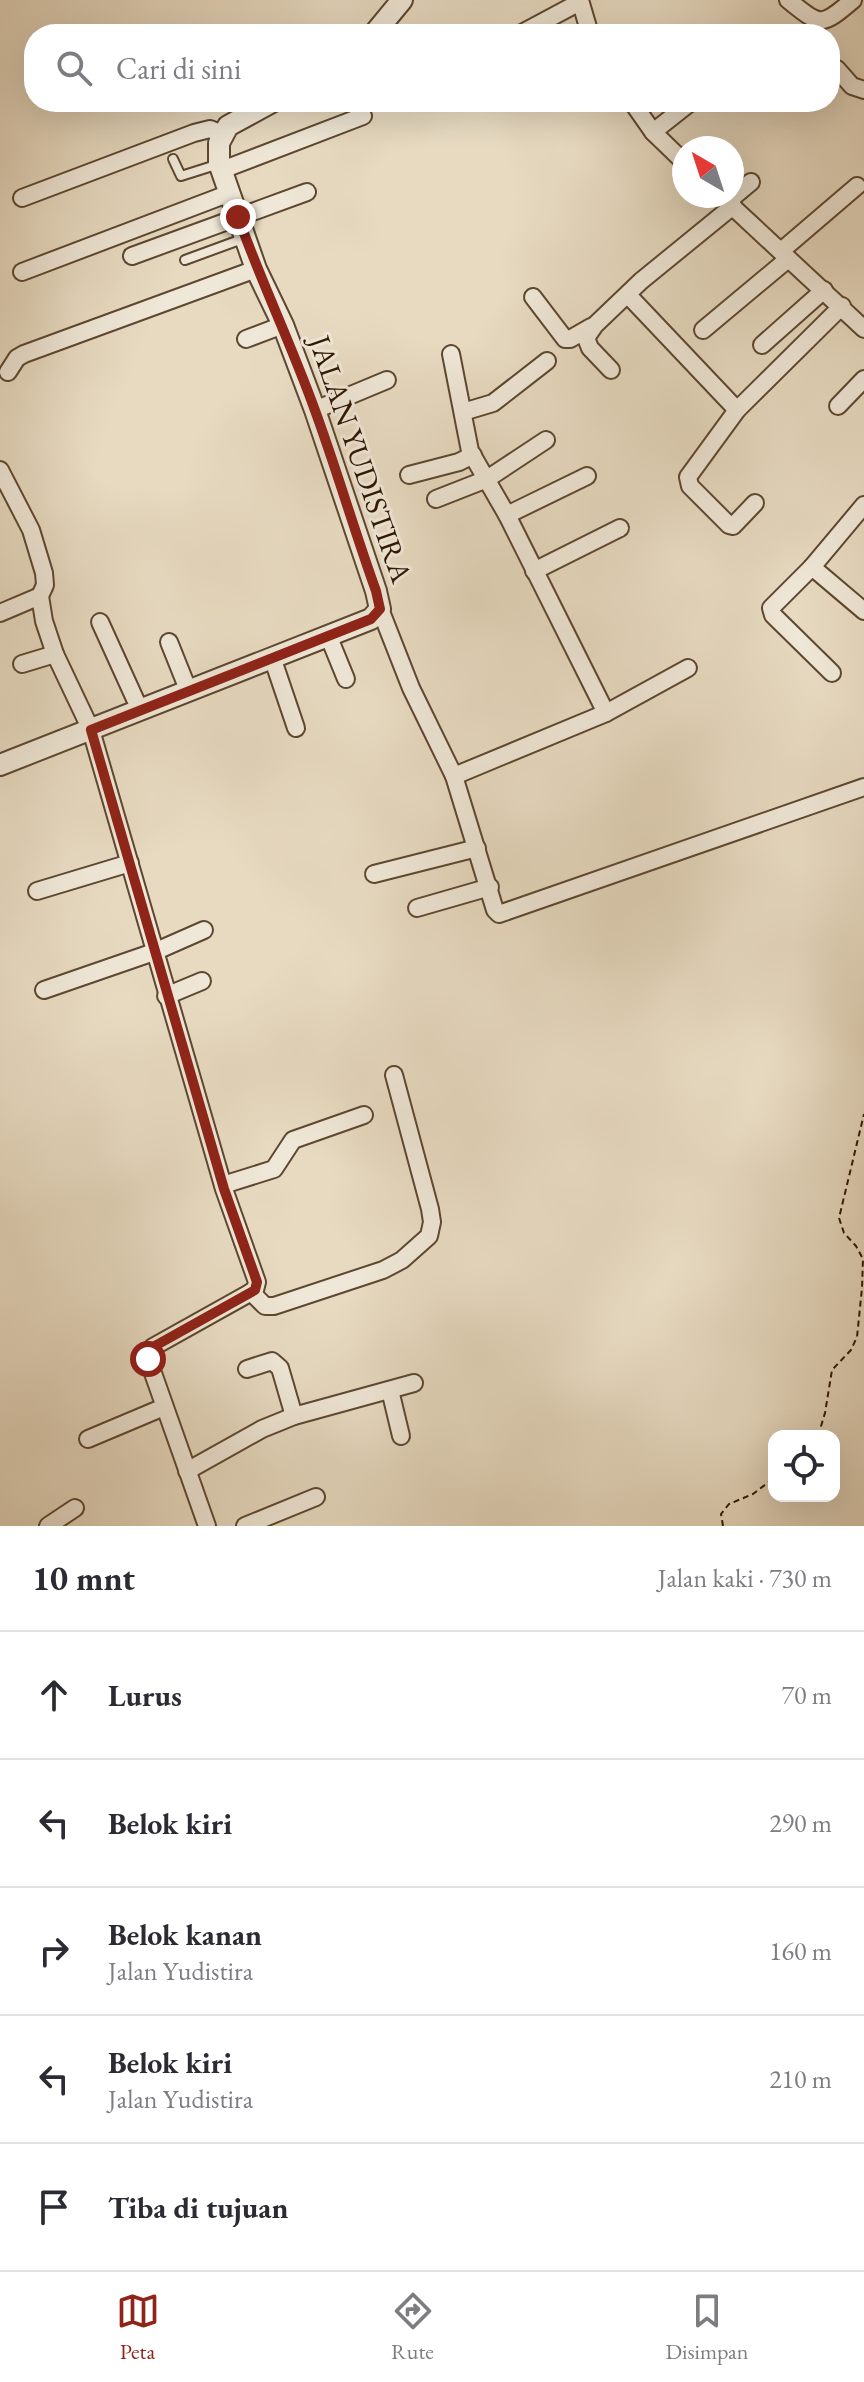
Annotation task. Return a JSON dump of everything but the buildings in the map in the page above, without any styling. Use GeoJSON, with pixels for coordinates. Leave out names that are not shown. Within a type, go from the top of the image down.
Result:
{"type":"FeatureCollection","features":[{"type":"Feature","properties":{"kind":"street"},"geometry":{"type":"LineString","coordinates":[[382,24],[402,0]]}},
{"type":"Feature","properties":{"kind":"street"},"geometry":{"type":"LineString","coordinates":[[788,0],[814,20],[820,21],[831,18],[853,0]]}},
{"type":"Feature","properties":{"kind":"street"},"geometry":{"type":"LineString","coordinates":[[538,24],[580,1],[587,24]]}},
{"type":"Feature","properties":{"kind":"street"},"geometry":{"type":"LineString","coordinates":[[840,72],[852,86],[864,90]]}},
{"type":"Feature","properties":{"kind":"street"},"geometry":{"type":"LineString","coordinates":[[22,198],[194,133],[210,129],[222,134],[237,119],[251,112]]}},
{"type":"Feature","properties":{"kind":"street"},"geometry":{"type":"LineString","coordinates":[[639,112],[653,132],[672,150]]}},
{"type":"Feature","properties":{"kind":"street"},"geometry":{"type":"LineString","coordinates":[[653,132],[678,112]]}},
{"type":"Feature","properties":{"kind":"street"},"geometry":{"type":"LineString","coordinates":[[220,167],[363,116]]}},
{"type":"Feature","properties":{"kind":"street","name":"JALAN YUDISTIRA"},"geometry":{"type":"LineString","coordinates":[[0,765],[371,619],[380,609],[315,410],[283,325],[256,269],[220,167],[218,152],[222,134]]}},
{"type":"Feature","properties":{"kind":"street"},"geometry":{"type":"LineString","coordinates":[[744,188],[751,182]]}},
{"type":"Feature","properties":{"kind":"street"},"geometry":{"type":"LineString","coordinates":[[703,330],[857,186]]}},
{"type":"Feature","properties":{"kind":"street"},"geometry":{"type":"LineString","coordinates":[[132,256],[307,192]]}},
{"type":"Feature","properties":{"kind":"street"},"geometry":{"type":"LineString","coordinates":[[22,272],[230,193]]}},
{"type":"Feature","properties":{"kind":"street"},"geometry":{"type":"LineString","coordinates":[[611,370],[590,348],[586,338],[595,325],[719,208]]}},
{"type":"Feature","properties":{"kind":"street"},"geometry":{"type":"LineString","coordinates":[[734,208],[864,329]]}},
{"type":"Feature","properties":{"kind":"street"},"geometry":{"type":"LineString","coordinates":[[8,372],[17,358],[24,354],[256,269]]}},
{"type":"Feature","properties":{"kind":"street"},"geometry":{"type":"LineString","coordinates":[[762,345],[824,290]]}},
{"type":"Feature","properties":{"kind":"street"},"geometry":{"type":"LineString","coordinates":[[628,295],[737,410]]}},
{"type":"Feature","properties":{"kind":"street"},"geometry":{"type":"LineString","coordinates":[[533,297],[565,339],[595,325]]}},
{"type":"Feature","properties":{"kind":"street"},"geometry":{"type":"LineString","coordinates":[[755,503],[733,526],[729,525],[688,481],[688,477],[737,410],[842,306]]}},
{"type":"Feature","properties":{"kind":"street"},"geometry":{"type":"LineString","coordinates":[[246,339],[283,325]]}},
{"type":"Feature","properties":{"kind":"street"},"geometry":{"type":"LineString","coordinates":[[451,354],[473,455],[507,515],[606,713]]}},
{"type":"Feature","properties":{"kind":"street"},"geometry":{"type":"LineString","coordinates":[[463,412],[493,403],[547,361]]}},
{"type":"Feature","properties":{"kind":"street"},"geometry":{"type":"LineString","coordinates":[[838,406],[864,379]]}},
{"type":"Feature","properties":{"kind":"street"},"geometry":{"type":"LineString","coordinates":[[315,410],[387,380]]}},
{"type":"Feature","properties":{"kind":"street"},"geometry":{"type":"LineString","coordinates":[[436,499],[487,479],[546,440]]}},
{"type":"Feature","properties":{"kind":"street"},"geometry":{"type":"LineString","coordinates":[[409,475],[459,462],[473,455]]}},
{"type":"Feature","properties":{"kind":"street"},"geometry":{"type":"LineString","coordinates":[[0,470],[31,530],[44,573],[45,585],[40,596],[55,654],[91,730],[166,996],[223,1185],[257,1282],[255,1290],[153,1347],[148,1353],[207,1526]]}},
{"type":"Feature","properties":{"kind":"street"},"geometry":{"type":"LineString","coordinates":[[507,515],[587,476]]}},
{"type":"Feature","properties":{"kind":"street"},"geometry":{"type":"LineString","coordinates":[[832,673],[771,612],[771,608],[812,567],[864,505]]}},
{"type":"Feature","properties":{"kind":"street"},"geometry":{"type":"LineString","coordinates":[[534,571],[620,528]]}},
{"type":"Feature","properties":{"kind":"street"},"geometry":{"type":"LineString","coordinates":[[812,567],[864,611]]}},
{"type":"Feature","properties":{"kind":"street"},"geometry":{"type":"LineString","coordinates":[[0,613],[40,596]]}},
{"type":"Feature","properties":{"kind":"street"},"geometry":{"type":"LineString","coordinates":[[380,609],[411,688],[454,776],[495,910],[503,914],[864,787]]}},
{"type":"Feature","properties":{"kind":"street"},"geometry":{"type":"LineString","coordinates":[[100,622],[140,710]]}},
{"type":"Feature","properties":{"kind":"street"},"geometry":{"type":"LineString","coordinates":[[328,635],[346,679]]}},
{"type":"Feature","properties":{"kind":"street"},"geometry":{"type":"LineString","coordinates":[[169,642],[189,692]]}},
{"type":"Feature","properties":{"kind":"street"},"geometry":{"type":"LineString","coordinates":[[22,664],[55,654]]}},
{"type":"Feature","properties":{"kind":"street"},"geometry":{"type":"LineString","coordinates":[[272,657],[296,728]]}},
{"type":"Feature","properties":{"kind":"street"},"geometry":{"type":"LineString","coordinates":[[454,776],[606,713],[688,668]]}},
{"type":"Feature","properties":{"kind":"street"},"geometry":{"type":"LineString","coordinates":[[374,874],[477,848]]}},
{"type":"Feature","properties":{"kind":"street"},"geometry":{"type":"LineString","coordinates":[[37,891],[130,863]]}},
{"type":"Feature","properties":{"kind":"street"},"geometry":{"type":"LineString","coordinates":[[417,908],[490,887]]}},
{"type":"Feature","properties":{"kind":"street"},"geometry":{"type":"LineString","coordinates":[[44,990],[154,952],[204,930]]}},
{"type":"Feature","properties":{"kind":"street"},"geometry":{"type":"LineString","coordinates":[[166,996],[202,981]]}},
{"type":"Feature","properties":{"kind":"street"},"geometry":{"type":"LineString","coordinates":[[251,1292],[265,1306],[274,1306],[383,1270],[409,1255],[429,1236],[432,1222],[430,1209],[394,1075]]}},
{"type":"Feature","properties":{"kind":"street"},"geometry":{"type":"LineString","coordinates":[[223,1185],[274,1169],[293,1140],[364,1115]]}},
{"type":"Feature","properties":{"kind":"street"},"geometry":{"type":"LineString","coordinates":[[247,1369],[272,1361],[276,1363],[294,1416]]}},
{"type":"Feature","properties":{"kind":"street"},"geometry":{"type":"LineString","coordinates":[[187,1471],[262,1429],[294,1416],[414,1383]]}},
{"type":"Feature","properties":{"kind":"street"},"geometry":{"type":"LineString","coordinates":[[390,1390],[401,1436]]}},
{"type":"Feature","properties":{"kind":"street"},"geometry":{"type":"LineString","coordinates":[[88,1439],[164,1407]]}},
{"type":"Feature","properties":{"kind":"street"},"geometry":{"type":"LineString","coordinates":[[245,1526],[316,1497]]}},
{"type":"Feature","properties":{"kind":"street"},"geometry":{"type":"LineString","coordinates":[[48,1526],[75,1508]]}},
{"type":"Feature","properties":{"kind":"lane"},"geometry":{"type":"LineString","coordinates":[[173,159],[181,176],[220,167]]}},
{"type":"Feature","properties":{"kind":"lane"},"geometry":{"type":"LineString","coordinates":[[185,260],[246,238]]}},
{"type":"Feature","properties":{"kind":"path"},"geometry":{"type":"LineString","coordinates":[[820,1430],[832,1370],[851,1350],[857,1337],[863,1259],[844,1233],[839,1218],[864,1114]]}},
{"type":"Feature","properties":{"kind":"path"},"geometry":{"type":"LineString","coordinates":[[723,1526],[721,1514],[729,1504],[753,1494],[768,1483]]}},
{"type":"Feature","properties":{"kind":"route"},"geometry":{"type":"LineString","coordinates":[[148,1359],[153,1347],[255,1290],[257,1282],[224,1189],[91,730],[371,619],[380,609],[315,410],[283,325],[256,269],[238,217]]}}]}
